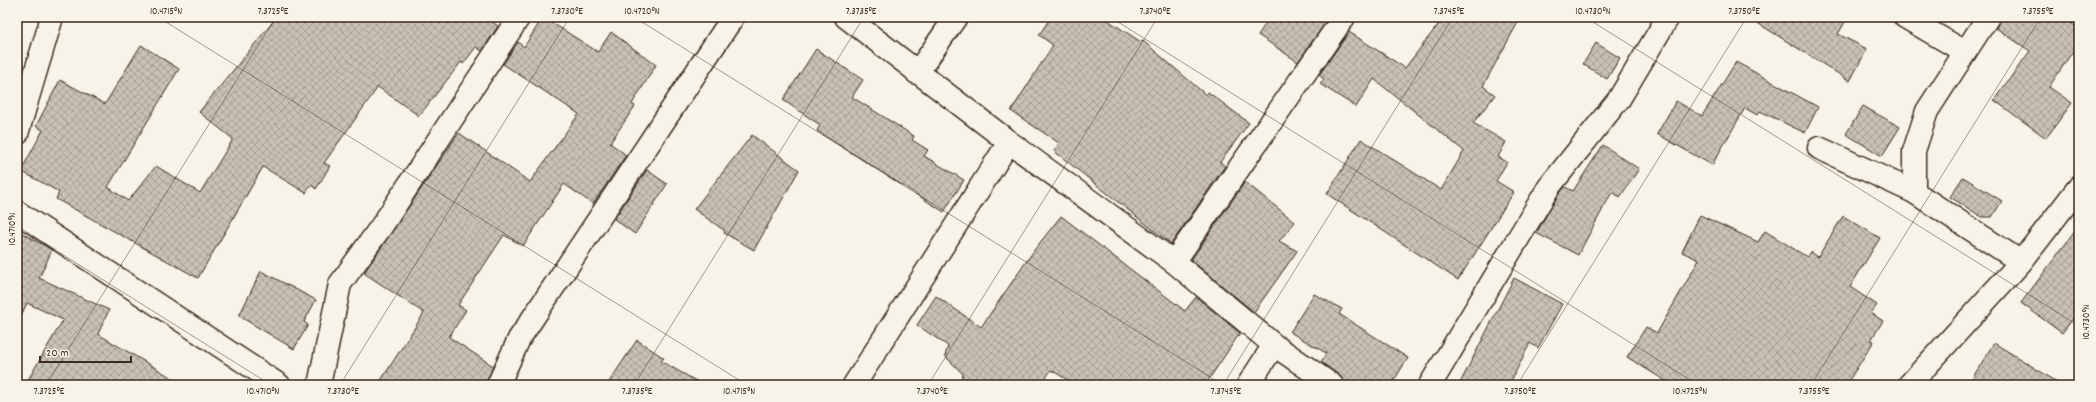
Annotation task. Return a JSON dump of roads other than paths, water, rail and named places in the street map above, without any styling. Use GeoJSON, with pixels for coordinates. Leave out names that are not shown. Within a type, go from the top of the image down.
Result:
{"type":"FeatureCollection","features":[{"type":"Feature","properties":{"kind":"street"},"geometry":{"type":"LineString","coordinates":[[17,134],[52,17]]}},
{"type":"Feature","properties":{"kind":"street"},"geometry":{"type":"LineString","coordinates":[[319,385],[340,284],[383,224],[519,17]]}},
{"type":"Feature","properties":{"kind":"street"},"geometry":{"type":"LineString","coordinates":[[498,385],[519,340],[733,17]]}},
{"type":"Feature","properties":{"kind":"street"},"geometry":{"type":"LineString","coordinates":[[846,17],[917,73],[1009,142],[1174,262],[1274,345],[1332,385]]}},
{"type":"Feature","properties":{"kind":"street"},"geometry":{"type":"LineString","coordinates":[[917,73],[956,17]]}},
{"type":"Feature","properties":{"kind":"street"},"geometry":{"type":"LineString","coordinates":[[1174,262],[1344,17]]}},
{"type":"Feature","properties":{"kind":"street"},"geometry":{"type":"LineString","coordinates":[[1430,385],[1549,187],[1619,99],[1668,17]]}},
{"type":"Feature","properties":{"kind":"street"},"geometry":{"type":"LineString","coordinates":[[1905,17],[1965,52]]}},
{"type":"Feature","properties":{"kind":"street"},"geometry":{"type":"LineString","coordinates":[[1914,192],[1914,151],[1927,111],[1988,17]]}},
{"type":"Feature","properties":{"kind":"street"},"geometry":{"type":"LineString","coordinates":[[854,385],[1009,142]]}},
{"type":"Feature","properties":{"kind":"street"},"geometry":{"type":"LineString","coordinates":[[1819,148],[1914,192],[2021,262]]}},
{"type":"Feature","properties":{"kind":"street"},"geometry":{"type":"LineString","coordinates":[[1909,385],[2021,262],[2079,187]]}},
{"type":"Feature","properties":{"kind":"street"},"geometry":{"type":"LineString","coordinates":[[17,212],[279,385]]}},
{"type":"Feature","properties":{"kind":"street"},"geometry":{"type":"LineString","coordinates":[[1248,385],[1274,345]]}}]}
